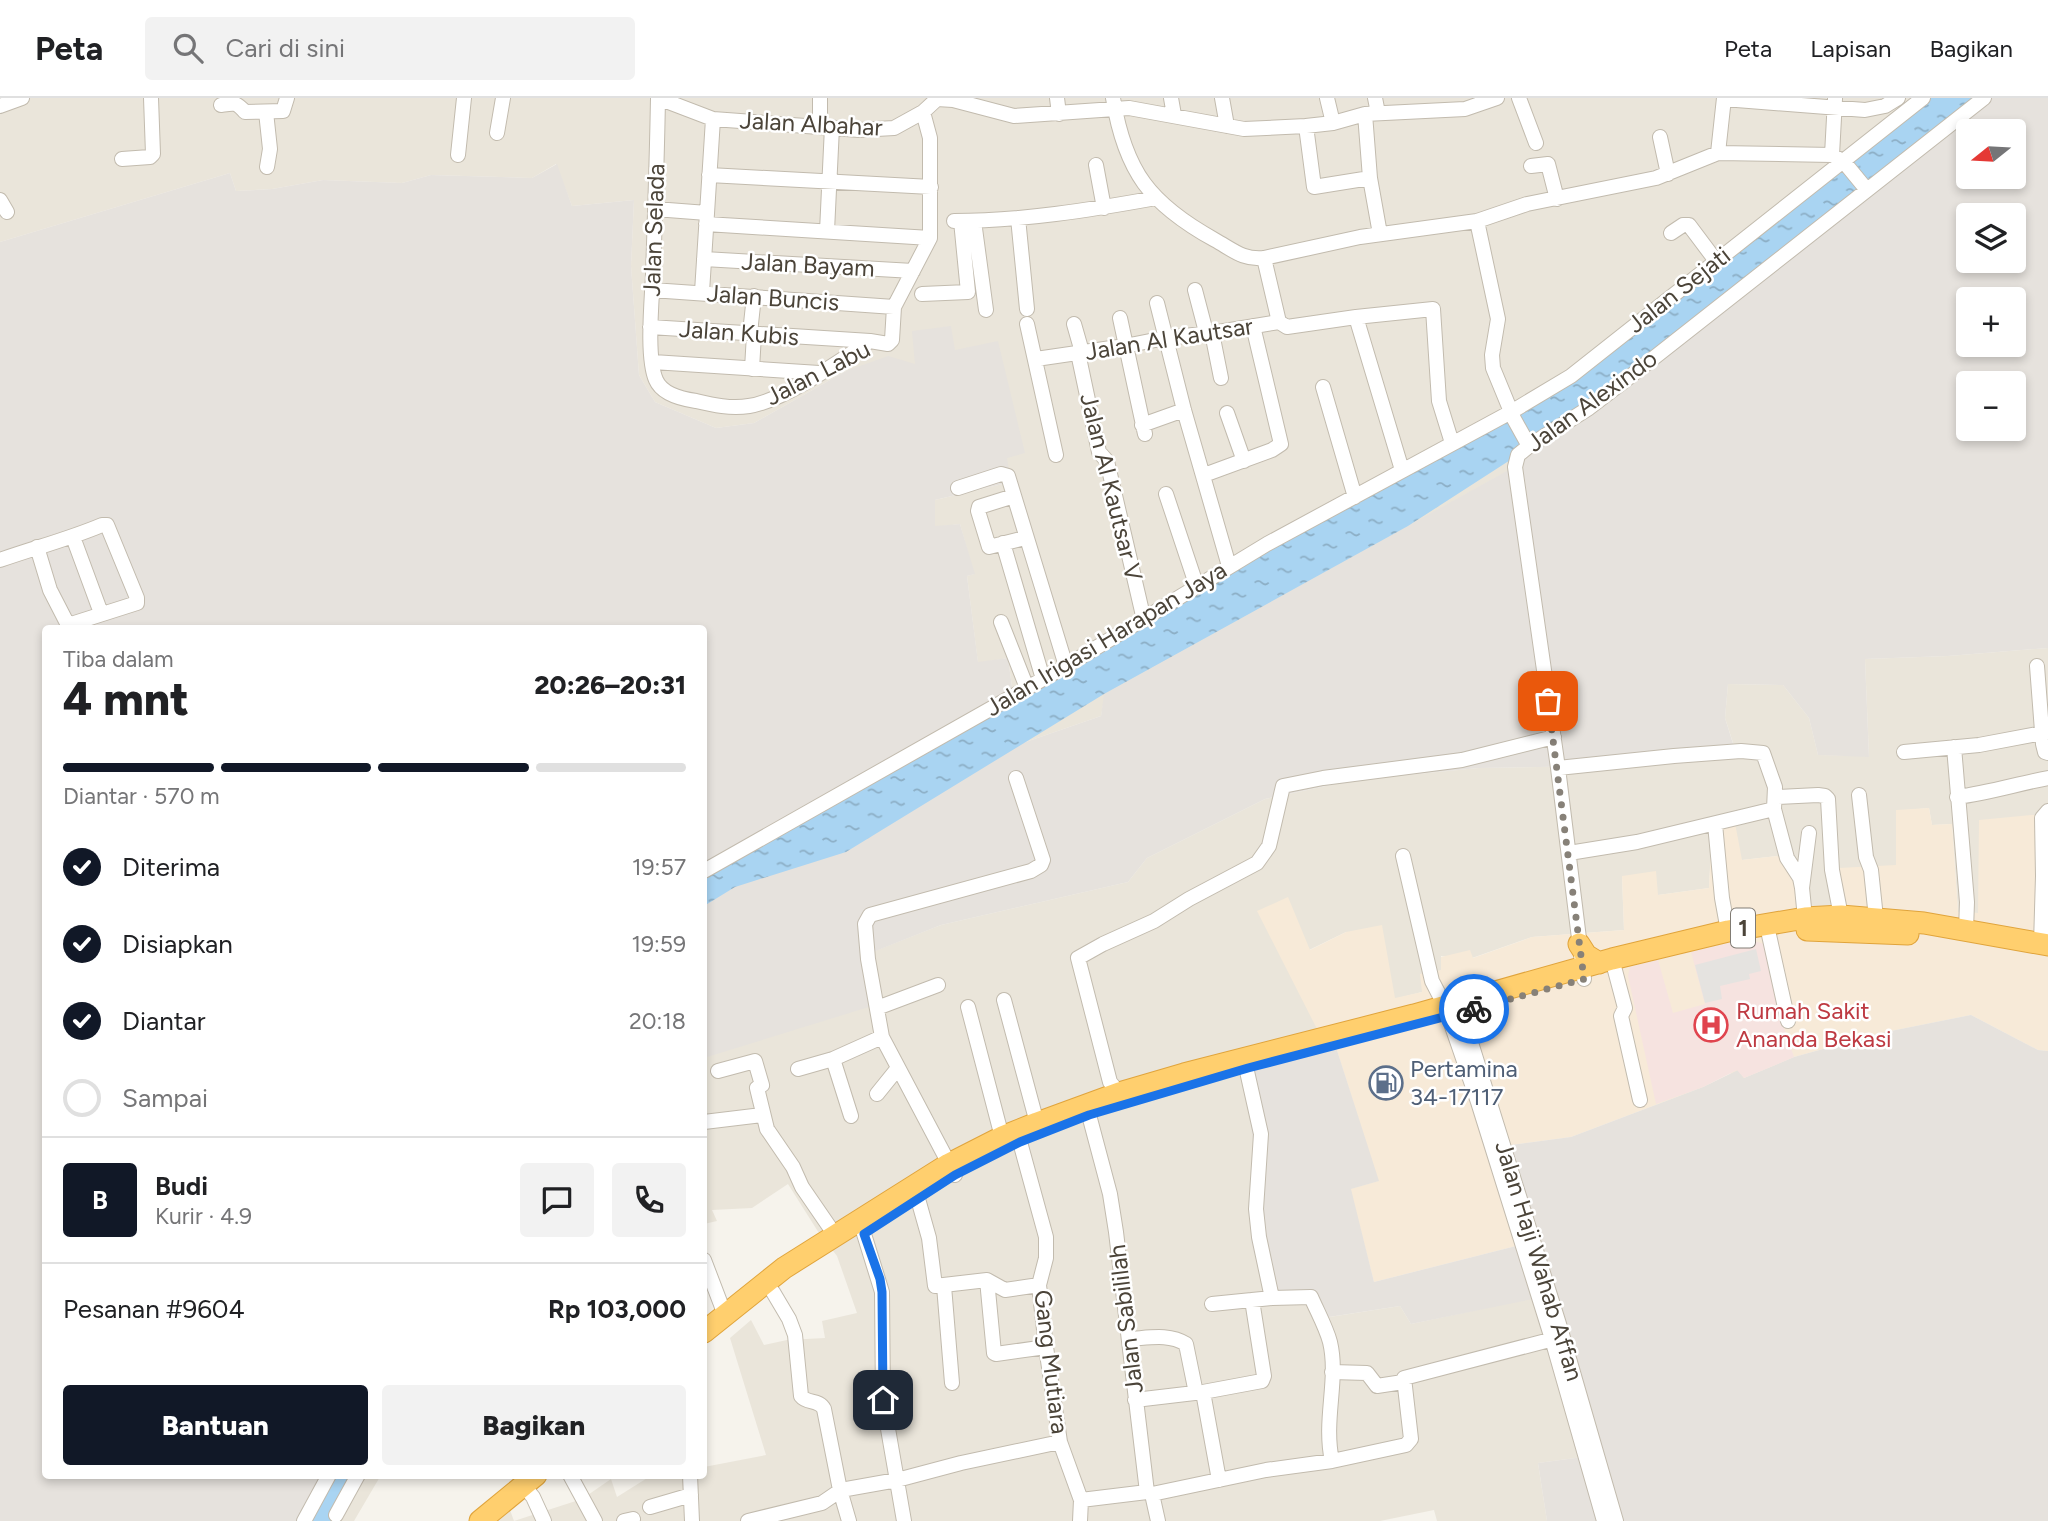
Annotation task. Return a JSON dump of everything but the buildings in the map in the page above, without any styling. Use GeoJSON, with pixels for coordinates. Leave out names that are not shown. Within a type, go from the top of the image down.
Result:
{"type":"FeatureCollection","features":[{"type":"Feature","properties":{"kind":"highway","name":"1"},"geometry":{"type":"LineString","coordinates":[[707,1330],[784,1268],[835,1235],[1037,1123],[1119,1093],[1452,1009],[1728,931],[1805,918],[1876,918],[1966,930],[2046,948]]}},
{"type":"Feature","properties":{"kind":"highway","name":"1"},"geometry":{"type":"LineString","coordinates":[[1595,968],[1809,930],[1902,933],[2046,948]]}},
{"type":"Feature","properties":{"kind":"highway"},"geometry":{"type":"LineString","coordinates":[[1579,944],[1595,968]]}},
{"type":"Feature","properties":{"kind":"highway","name":"1"},"geometry":{"type":"LineString","coordinates":[[1011,1139],[1246,1063]]}},
{"type":"Feature","properties":{"kind":"highway","name":"1"},"geometry":{"type":"LineString","coordinates":[[707,1340],[808,1267],[918,1199],[952,1170]]}},
{"type":"Feature","properties":{"kind":"highway"},"geometry":{"type":"LineString","coordinates":[[470,1520],[526,1479]]}},
{"type":"Feature","properties":{"kind":"street"},"geometry":{"type":"LineString","coordinates":[[0,106],[22,98]]}},
{"type":"Feature","properties":{"kind":"street"},"geometry":{"type":"LineString","coordinates":[[121,159],[150,157],[153,154],[151,98]]}},
{"type":"Feature","properties":{"kind":"street"},"geometry":{"type":"LineString","coordinates":[[221,105],[234,103],[245,112],[285,110],[287,98]]}},
{"type":"Feature","properties":{"kind":"street"},"geometry":{"type":"LineString","coordinates":[[458,155],[464,98]]}},
{"type":"Feature","properties":{"kind":"street"},"geometry":{"type":"LineString","coordinates":[[497,133],[503,98]]}},
{"type":"Feature","properties":{"kind":"street","name":"Jalan Albahar"},"geometry":{"type":"LineString","coordinates":[[658,98],[713,119],[859,130],[894,128],[923,112],[937,99]]}},
{"type":"Feature","properties":{"kind":"street","name":"Jalan Selada"},"geometry":{"type":"LineString","coordinates":[[653,362],[650,327],[658,98]]}},
{"type":"Feature","properties":{"kind":"street"},"geometry":{"type":"LineString","coordinates":[[811,98],[821,127]]}},
{"type":"Feature","properties":{"kind":"street"},"geometry":{"type":"LineString","coordinates":[[820,98],[828,181],[827,231]]}},
{"type":"Feature","properties":{"kind":"street"},"geometry":{"type":"LineString","coordinates":[[1057,98],[1059,114]]}},
{"type":"Feature","properties":{"kind":"street"},"geometry":{"type":"LineString","coordinates":[[1171,98],[1174,115]]}},
{"type":"Feature","properties":{"kind":"street"},"geometry":{"type":"LineString","coordinates":[[1222,98],[1227,127]]}},
{"type":"Feature","properties":{"kind":"street"},"geometry":{"type":"LineString","coordinates":[[1327,98],[1332,123]]}},
{"type":"Feature","properties":{"kind":"street"},"geometry":{"type":"LineString","coordinates":[[937,99],[950,99],[1014,116],[1059,114],[1114,103],[1244,129],[1332,123],[1373,108],[1421,104],[1430,112],[1497,98]]}},
{"type":"Feature","properties":{"kind":"street"},"geometry":{"type":"LineString","coordinates":[[1519,98],[1536,143]]}},
{"type":"Feature","properties":{"kind":"street"},"geometry":{"type":"LineString","coordinates":[[1718,153],[1724,98],[1835,102],[1875,109],[1898,98]]}},
{"type":"Feature","properties":{"kind":"street","name":"Jalan Sejati"},"geometry":{"type":"LineString","coordinates":[[1512,416],[1574,374],[1923,98]]}},
{"type":"Feature","properties":{"kind":"street","name":"Jalan Alexindo"},"geometry":{"type":"LineString","coordinates":[[1579,944],[1554,737],[1515,467],[1525,440],[1589,408],[1864,187],[1984,98]]}},
{"type":"Feature","properties":{"kind":"street"},"geometry":{"type":"LineString","coordinates":[[1835,102],[1842,162],[1864,187]]}},
{"type":"Feature","properties":{"kind":"street"},"geometry":{"type":"LineString","coordinates":[[1114,103],[1123,146],[1130,163],[1156,198],[1182,222],[1245,257],[1264,258],[1381,234],[1477,221],[1521,206],[1642,182],[1718,153],[1842,162]]}},
{"type":"Feature","properties":{"kind":"street"},"geometry":{"type":"LineString","coordinates":[[1373,108],[1370,178],[1381,234]]}},
{"type":"Feature","properties":{"kind":"street"},"geometry":{"type":"LineString","coordinates":[[265,112],[270,149],[267,167]]}},
{"type":"Feature","properties":{"kind":"street","name":"Jalan Labu"},"geometry":{"type":"LineString","coordinates":[[653,362],[656,380],[669,394],[724,407],[751,406],[820,373],[870,341],[891,342],[894,307],[930,237],[930,138],[923,112]]}},
{"type":"Feature","properties":{"kind":"street"},"geometry":{"type":"LineString","coordinates":[[702,292],[713,119]]}},
{"type":"Feature","properties":{"kind":"street"},"geometry":{"type":"LineString","coordinates":[[1306,126],[1314,187],[1370,178]]}},
{"type":"Feature","properties":{"kind":"street"},"geometry":{"type":"LineString","coordinates":[[1660,137],[1668,174]]}},
{"type":"Feature","properties":{"kind":"street"},"geometry":{"type":"LineString","coordinates":[[1531,166],[1548,164],[1558,199]]}},
{"type":"Feature","properties":{"kind":"street"},"geometry":{"type":"LineString","coordinates":[[1096,165],[1104,208]]}},
{"type":"Feature","properties":{"kind":"street"},"geometry":{"type":"LineString","coordinates":[[709,175],[931,187]]}},
{"type":"Feature","properties":{"kind":"street"},"geometry":{"type":"LineString","coordinates":[[963,221],[1104,208],[1156,198]]}},
{"type":"Feature","properties":{"kind":"street"},"geometry":{"type":"LineString","coordinates":[[655,209],[706,219],[827,231],[930,237]]}},
{"type":"Feature","properties":{"kind":"street"},"geometry":{"type":"LineString","coordinates":[[1018,218],[1027,316],[1056,455]]}},
{"type":"Feature","properties":{"kind":"street"},"geometry":{"type":"LineString","coordinates":[[922,294],[968,292],[963,221]]}},
{"type":"Feature","properties":{"kind":"street"},"geometry":{"type":"LineString","coordinates":[[963,221],[986,310]]}},
{"type":"Feature","properties":{"kind":"street","name":"Jalan Alexindo"},"geometry":{"type":"LineString","coordinates":[[1477,221],[1498,319],[1492,361],[1512,416],[1525,440]]}},
{"type":"Feature","properties":{"kind":"street"},"geometry":{"type":"LineString","coordinates":[[1671,233],[1683,225],[1689,225],[1716,261]]}},
{"type":"Feature","properties":{"kind":"street","name":"Jalan Al Kautsar"},"geometry":{"type":"LineString","coordinates":[[1036,359],[1279,322],[1264,258]]}},
{"type":"Feature","properties":{"kind":"street","name":"Jalan Bayam"},"geometry":{"type":"LineString","coordinates":[[704,259],[912,271]]}},
{"type":"Feature","properties":{"kind":"street","name":"Jalan Buncis"},"geometry":{"type":"LineString","coordinates":[[652,290],[894,307]]}},
{"type":"Feature","properties":{"kind":"street"},"geometry":{"type":"LineString","coordinates":[[1195,290],[1221,378]]}},
{"type":"Feature","properties":{"kind":"street"},"geometry":{"type":"LineString","coordinates":[[752,369],[754,296]]}},
{"type":"Feature","properties":{"kind":"street"},"geometry":{"type":"LineString","coordinates":[[1157,303],[1184,410],[1229,566]]}},
{"type":"Feature","properties":{"kind":"street"},"geometry":{"type":"LineString","coordinates":[[1279,322],[1287,327],[1433,309],[1438,394],[1452,443]]}},
{"type":"Feature","properties":{"kind":"street"},"geometry":{"type":"LineString","coordinates":[[1356,317],[1402,470]]}},
{"type":"Feature","properties":{"kind":"street"},"geometry":{"type":"LineString","coordinates":[[1120,318],[1143,430],[1184,410]]}},
{"type":"Feature","properties":{"kind":"street","name":"Jalan Al Kautsar V"},"geometry":{"type":"LineString","coordinates":[[1074,324],[1099,452],[1107,461],[1144,620]]}},
{"type":"Feature","properties":{"kind":"street"},"geometry":{"type":"LineString","coordinates":[[1204,475],[1281,444],[1253,326]]}},
{"type":"Feature","properties":{"kind":"street","name":"Jalan Kubis"},"geometry":{"type":"LineString","coordinates":[[650,327],[870,341]]}},
{"type":"Feature","properties":{"kind":"street"},"geometry":{"type":"LineString","coordinates":[[653,362],[820,373]]}},
{"type":"Feature","properties":{"kind":"street"},"geometry":{"type":"LineString","coordinates":[[1323,387],[1355,497]]}},
{"type":"Feature","properties":{"kind":"street"},"geometry":{"type":"LineString","coordinates":[[1227,413],[1244,461]]}},
{"type":"Feature","properties":{"kind":"street","name":"Jalan Irigasi Harapan Jaya"},"geometry":{"type":"LineString","coordinates":[[707,869],[1066,666],[1229,566],[1452,443],[1512,416]]}},
{"type":"Feature","properties":{"kind":"street"},"geometry":{"type":"LineString","coordinates":[[958,488],[1003,474],[1008,476],[1066,666]]}},
{"type":"Feature","properties":{"kind":"street"},"geometry":{"type":"LineString","coordinates":[[1166,494],[1197,587]]}},
{"type":"Feature","properties":{"kind":"street"},"geometry":{"type":"LineString","coordinates":[[1014,496],[978,509],[988,546],[1025,537]]}},
{"type":"Feature","properties":{"kind":"street"},"geometry":{"type":"LineString","coordinates":[[0,560],[37,547],[73,537],[102,524],[107,525],[137,598],[135,605],[101,613],[71,625],[65,623],[50,590],[37,547]]}},
{"type":"Feature","properties":{"kind":"street"},"geometry":{"type":"LineString","coordinates":[[73,537],[101,613]]}},
{"type":"Feature","properties":{"kind":"street"},"geometry":{"type":"LineString","coordinates":[[1003,543],[1043,679]]}},
{"type":"Feature","properties":{"kind":"street"},"geometry":{"type":"LineString","coordinates":[[1001,622],[1027,688]]}},
{"type":"Feature","properties":{"kind":"street"},"geometry":{"type":"LineString","coordinates":[[2037,666],[2045,732],[2044,751],[2048,753]]}},
{"type":"Feature","properties":{"kind":"street"},"geometry":{"type":"LineString","coordinates":[[1905,752],[1979,745],[2045,732]]}},
{"type":"Feature","properties":{"kind":"street"},"geometry":{"type":"LineString","coordinates":[[1119,1093],[1110,1082],[1103,1060],[1078,963],[1079,956],[1154,921],[1257,863],[1269,846],[1283,786],[1323,778],[1462,760],[1554,737]]}},
{"type":"Feature","properties":{"kind":"street"},"geometry":{"type":"LineString","coordinates":[[1954,747],[1967,902],[1966,930]]}},
{"type":"Feature","properties":{"kind":"street"},"geometry":{"type":"LineString","coordinates":[[1558,768],[1674,756],[1761,752],[1768,762],[1787,858],[1800,878],[1805,918]]}},
{"type":"Feature","properties":{"kind":"street"},"geometry":{"type":"LineString","coordinates":[[952,1170],[882,1037],[867,959],[865,924],[870,915],[1031,871],[1041,865],[1043,859],[1016,778]]}},
{"type":"Feature","properties":{"kind":"street"},"geometry":{"type":"LineString","coordinates":[[1957,797],[2048,778]]}},
{"type":"Feature","properties":{"kind":"street"},"geometry":{"type":"LineString","coordinates":[[1859,795],[1876,918]]}},
{"type":"Feature","properties":{"kind":"street"},"geometry":{"type":"LineString","coordinates":[[1569,853],[1637,842],[1715,824],[1775,803],[1825,796],[1828,799],[1832,870],[1841,916]]}},
{"type":"Feature","properties":{"kind":"street"},"geometry":{"type":"LineString","coordinates":[[2046,948],[2042,818],[2048,811]]}},
{"type":"Feature","properties":{"kind":"street"},"geometry":{"type":"LineString","coordinates":[[1715,824],[1728,931]]}},
{"type":"Feature","properties":{"kind":"street"},"geometry":{"type":"LineString","coordinates":[[1802,888],[1810,833]]}},
{"type":"Feature","properties":{"kind":"street","name":"Jalan Haji Wahab Affan"},"geometry":{"type":"LineString","coordinates":[[1403,856],[1432,981],[1452,1009],[1616,1521]]}},
{"type":"Feature","properties":{"kind":"street"},"geometry":{"type":"LineString","coordinates":[[1769,935],[1788,1021]]}},
{"type":"Feature","properties":{"kind":"street"},"geometry":{"type":"LineString","coordinates":[[1595,968],[1625,1008],[1621,1016],[1640,1100]]}},
{"type":"Feature","properties":{"kind":"street"},"geometry":{"type":"LineString","coordinates":[[877,1008],[938,985]]}},
{"type":"Feature","properties":{"kind":"street"},"geometry":{"type":"LineString","coordinates":[[1004,1000],[1037,1123]]}},
{"type":"Feature","properties":{"kind":"street","name":"Gang Mutiara"},"geometry":{"type":"LineString","coordinates":[[968,1007],[1046,1237],[1046,1258],[1040,1284],[1046,1347],[1060,1442],[1081,1500]]}},
{"type":"Feature","properties":{"kind":"street"},"geometry":{"type":"LineString","coordinates":[[798,1069],[833,1059],[882,1037]]}},
{"type":"Feature","properties":{"kind":"street"},"geometry":{"type":"LineString","coordinates":[[833,1059],[851,1116]]}},
{"type":"Feature","properties":{"kind":"street"},"geometry":{"type":"LineString","coordinates":[[718,1071],[753,1060],[756,1063],[762,1085],[757,1088],[767,1129],[835,1235]]}},
{"type":"Feature","properties":{"kind":"street"},"geometry":{"type":"LineString","coordinates":[[1246,1063],[1261,1133],[1256,1197],[1257,1223],[1272,1298]]}},
{"type":"Feature","properties":{"kind":"street"},"geometry":{"type":"LineString","coordinates":[[877,1094],[898,1068]]}},
{"type":"Feature","properties":{"kind":"street"},"geometry":{"type":"LineString","coordinates":[[707,1122],[762,1115]]}},
{"type":"Feature","properties":{"kind":"street","name":"Jalan Sabililah"},"geometry":{"type":"LineString","coordinates":[[1089,1115],[1110,1194],[1122,1266],[1135,1400],[1150,1493],[1158,1521]]}},
{"type":"Feature","properties":{"kind":"street"},"geometry":{"type":"LineString","coordinates":[[918,1199],[929,1238],[936,1287],[987,1280],[1005,1290],[1040,1284]]}},
{"type":"Feature","properties":{"kind":"street"},"geometry":{"type":"LineString","coordinates":[[864,1234],[881,1287],[883,1400],[904,1521]]}},
{"type":"Feature","properties":{"kind":"street"},"geometry":{"type":"LineString","coordinates":[[707,1268],[725,1315]]}},
{"type":"Feature","properties":{"kind":"street"},"geometry":{"type":"LineString","coordinates":[[987,1280],[995,1354],[1046,1347]]}},
{"type":"Feature","properties":{"kind":"street"},"geometry":{"type":"LineString","coordinates":[[944,1286],[952,1383]]}},
{"type":"Feature","properties":{"kind":"street"},"geometry":{"type":"LineString","coordinates":[[773,1292],[795,1335],[801,1396],[819,1403],[824,1409],[849,1521]]}},
{"type":"Feature","properties":{"kind":"street"},"geometry":{"type":"LineString","coordinates":[[1212,1304],[1311,1297],[1328,1338],[1332,1372],[1327,1425],[1332,1461]]}},
{"type":"Feature","properties":{"kind":"street"},"geometry":{"type":"LineString","coordinates":[[1135,1400],[1199,1393],[1259,1383],[1264,1379],[1252,1300]]}},
{"type":"Feature","properties":{"kind":"street"},"geometry":{"type":"LineString","coordinates":[[1129,1339],[1165,1337],[1186,1344],[1219,1480]]}},
{"type":"Feature","properties":{"kind":"street"},"geometry":{"type":"LineString","coordinates":[[1332,1372],[1367,1373],[1377,1386],[1403,1382],[1407,1377],[1557,1338]]}},
{"type":"Feature","properties":{"kind":"street","name":"Jalan Haji Wahab Affan"},"geometry":{"type":"LineString","coordinates":[[1557,1338],[1604,1521]]}},
{"type":"Feature","properties":{"kind":"street"},"geometry":{"type":"LineString","coordinates":[[1080,1521],[1081,1500],[1150,1493],[1266,1470],[1332,1461],[1409,1443],[1411,1439],[1403,1382]]}},
{"type":"Feature","properties":{"kind":"street"},"geometry":{"type":"LineString","coordinates":[[748,1521],[822,1503],[840,1490],[897,1480],[1060,1442]]}},
{"type":"Feature","properties":{"kind":"street"},"geometry":{"type":"LineString","coordinates":[[304,1521],[354,1479]]}},
{"type":"Feature","properties":{"kind":"street"},"geometry":{"type":"LineString","coordinates":[[526,1479],[544,1521]]}},
{"type":"Feature","properties":{"kind":"street"},"geometry":{"type":"LineString","coordinates":[[572,1479],[595,1521]]}},
{"type":"Feature","properties":{"kind":"street"},"geometry":{"type":"LineString","coordinates":[[690,1479],[692,1521]]}},
{"type":"Feature","properties":{"kind":"street"},"geometry":{"type":"LineString","coordinates":[[650,1507],[691,1495]]}},
{"type":"Feature","properties":{"kind":"shaded area"},"geometry":{"type":"Polygon","coordinates":[[[0,98],[1985,98],[1515,467],[1105,694],[1101,716],[1020,744],[1008,658],[978,663],[967,576],[974,574],[960,524],[935,527],[935,500],[1011,482],[954,350],[913,331],[916,365],[846,371],[754,423],[716,428],[655,402],[639,375],[631,266],[634,200],[572,206],[556,164],[532,178],[431,175],[402,183],[323,180],[272,189],[236,191],[230,173],[0,242],[0,98]]]}},
{"type":"Feature","properties":{"kind":"shaded area"},"geometry":{"type":"Polygon","coordinates":[[[1985,98],[2048,98],[2048,648],[1865,659],[1869,757],[1818,755],[1809,718],[1783,685],[1728,684],[1725,718],[1736,753],[1659,765],[1479,768],[1354,780],[1265,799],[1147,858],[1128,882],[941,925],[863,956],[872,1006],[707,1057],[707,625],[42,625],[42,1479],[327,1479],[304,1521],[0,1521],[0,242],[230,173],[236,191],[272,189],[323,180],[402,183],[431,175],[532,178],[557,164],[572,206],[634,200],[631,266],[639,375],[655,402],[716,428],[754,423],[846,371],[888,356],[915,364],[912,331],[951,326],[955,350],[998,341],[1025,453],[1007,458],[1011,482],[935,500],[935,526],[960,524],[975,574],[967,576],[978,662],[1008,658],[1020,744],[1101,716],[1104,694],[1514,467],[1515,461],[1956,120],[1956,189],[2026,189],[2026,119],[1958,119],[1985,98]]]}},
{"type":"Feature","properties":{"kind":"shaded area"},"geometry":{"type":"Polygon","coordinates":[[[2048,648],[2048,852],[1978,913],[1958,912],[1952,824],[1932,825],[1929,808],[1896,811],[1896,865],[1842,916],[1805,918],[1777,856],[1742,860],[1712,828],[1709,888],[1658,895],[1622,877],[1624,930],[1532,937],[1472,958],[1441,956],[1441,970],[1422,992],[1394,999],[1346,932],[1309,950],[1334,1041],[1309,1295],[1317,1319],[1400,1306],[1411,1324],[1538,1297],[1583,1457],[1538,1463],[1547,1521],[1437,1521],[1434,1510],[1380,1521],[514,1521],[582,1499],[611,1479],[617,1497],[646,1479],[707,1479],[707,1466],[766,1455],[730,1338],[751,1320],[764,1345],[787,1340],[825,1338],[822,1321],[857,1313],[837,1256],[788,1184],[752,1208],[712,1210],[717,1221],[707,1223],[707,1056],[862,956],[941,925],[1128,882],[1147,858],[1265,799],[1354,780],[1479,768],[1659,765],[1736,752],[1725,718],[1728,684],[1783,685],[1809,718],[1818,755],[1869,756],[1865,659],[2048,648]]]}},
{"type":"Feature","properties":{"kind":"shaded area"},"geometry":{"type":"Polygon","coordinates":[[[1929,808],[1932,825],[1952,824],[1958,912],[1978,913],[1979,820],[2043,814],[2048,852],[2048,1051],[2038,1050],[1971,1015],[1881,1033],[1794,1057],[1744,1078],[1729,1073],[1703,1087],[1571,1137],[1489,1148],[1520,1245],[1374,1282],[1350,1189],[1378,1181],[1334,1041],[1316,1027],[1257,911],[1288,897],[1310,950],[1346,932],[1382,925],[1395,998],[1422,992],[1420,974],[1441,970],[1441,957],[1470,950],[1473,958],[1532,937],[1624,930],[1622,876],[1656,871],[1658,895],[1709,888],[1712,827],[1735,823],[1742,860],[1777,856],[1799,866],[1805,918],[1842,915],[1839,868],[1896,865],[1896,810],[1929,808]]]}},
{"type":"Feature","properties":{"kind":"shaded area","name":"Rumah Sakit Ananda Bekasi"},"geometry":{"type":"Polygon","coordinates":[[[1747,939],[1764,944],[1781,1019],[1794,1057],[1744,1078],[1737,1070],[1703,1087],[1656,1104],[1628,976],[1630,967],[1658,960],[1673,1013],[1705,1004],[1691,952],[1747,939]]]}},
{"type":"Feature","properties":{"kind":"shaded area"},"geometry":{"type":"Polygon","coordinates":[[[1756,949],[1761,971],[1749,974],[1750,979],[1720,986],[1722,999],[1705,1003],[1695,965],[1756,949]]]}},
{"type":"Feature","properties":{"kind":"shaded area"},"geometry":{"type":"Polygon","coordinates":[[[1971,1015],[2038,1050],[2048,1051],[2048,1521],[1547,1521],[1538,1463],[1583,1457],[1538,1298],[1411,1324],[1400,1306],[1316,1319],[1309,1295],[1268,1305],[1251,1242],[1254,1148],[1242,1070],[1334,1041],[1379,1181],[1351,1189],[1374,1282],[1520,1245],[1489,1148],[1571,1137],[1703,1087],[1738,1070],[1744,1078],[1794,1057],[1881,1033],[1971,1015]]]}},
{"type":"Feature","properties":{"kind":"shaded area"},"geometry":{"type":"Polygon","coordinates":[[[356,1479],[379,1479],[354,1521],[338,1521],[356,1479]]]}},
{"type":"Feature","properties":{"kind":"shaded area"},"geometry":{"type":"Polygon","coordinates":[[[510,1510],[514,1521],[496,1521],[510,1510]]]}},
{"type":"Feature","properties":{"kind":"water"},"geometry":{"type":"Polygon","coordinates":[[[1924,98],[1984,98],[1518,455],[1408,526],[1104,694],[846,852],[735,887],[707,904],[707,869],[1571,376],[1924,98]]]}},
{"type":"Feature","properties":{"kind":"waterway"},"geometry":{"type":"LineString","coordinates":[[321,1521],[343,1479]]}},
{"type":"Feature","properties":{"kind":"way so far"},"geometry":{"type":"LineString","coordinates":[[1474,1009],[1584,979],[1548,701]]}},
{"type":"Feature","properties":{"kind":"place","name":"Rumah Sakit Ananda Bekasi"},"geometry":{"type":"Point","coordinates":[1711,1025]}},
{"type":"Feature","properties":{"kind":"place","name":"Pertamina 34-17117"},"geometry":{"type":"Point","coordinates":[1386,1083]}},
{"type":"Feature","properties":{"kind":"route"},"geometry":{"type":"LineString","coordinates":[[883,1400],[882,1292],[864,1234],[955,1175],[1020,1142],[1089,1115],[1248,1068],[1474,1009]]}}]}
